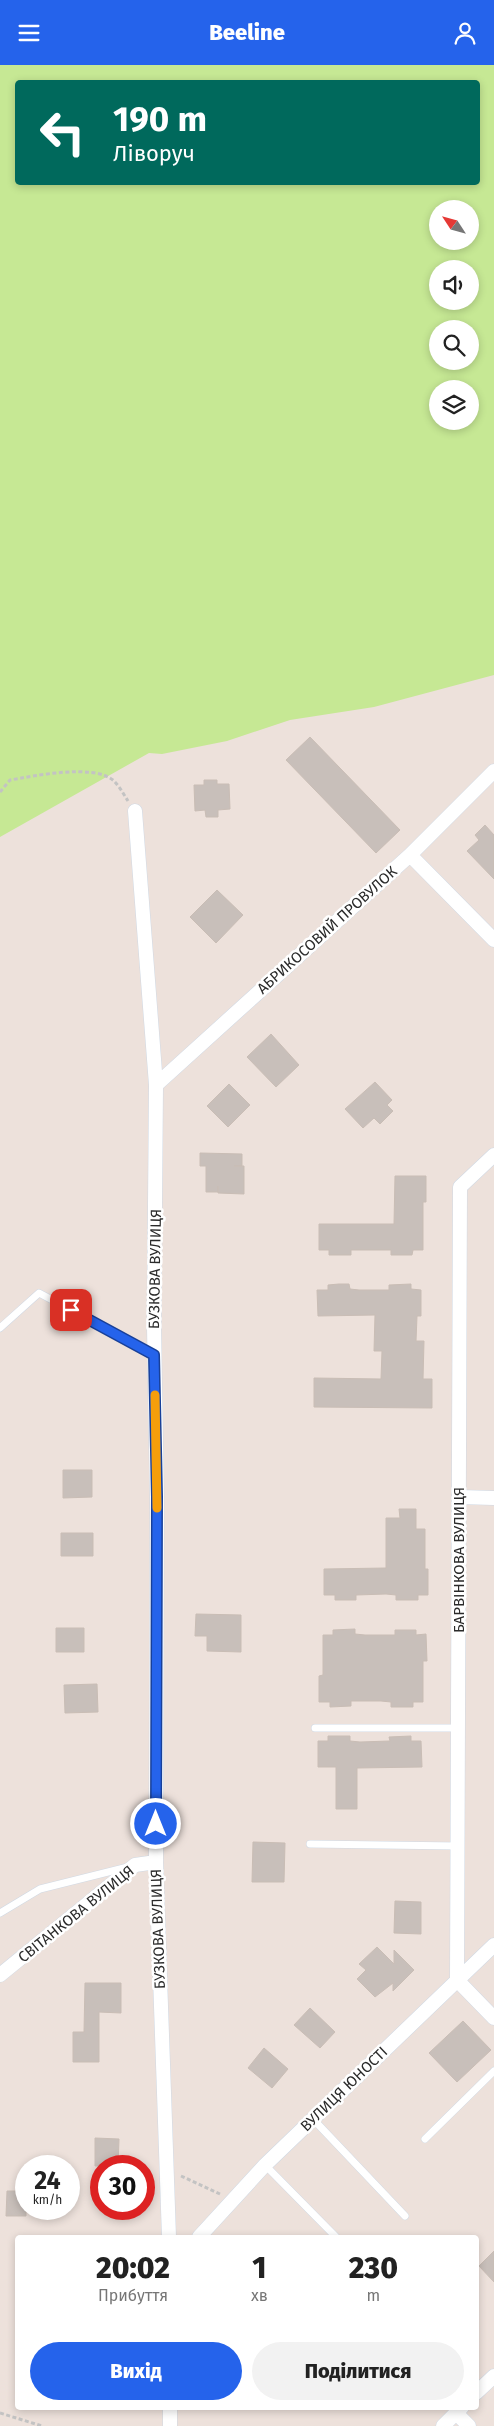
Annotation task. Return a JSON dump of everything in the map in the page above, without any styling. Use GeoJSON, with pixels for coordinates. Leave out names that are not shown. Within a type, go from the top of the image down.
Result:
{"type":"FeatureCollection","features":[{"type":"Feature","properties":{"kind":"street","name":"АБРИКОСОВИЙ ПРОВУЛОК"},"geometry":{"type":"LineString","coordinates":[[156,1085],[410,855],[494,771]]}},
{"type":"Feature","properties":{"kind":"street","name":"БУЗКОВА ВУЛИЦЯ"},"geometry":{"type":"LineString","coordinates":[[135,811],[156,1085],[154,1355],[157,1497],[156,1863],[168,2235]]}},
{"type":"Feature","properties":{"kind":"street"},"geometry":{"type":"LineString","coordinates":[[410,855],[494,940]]}},
{"type":"Feature","properties":{"kind":"street","name":"БАРВІНКОВА ВУЛИЦЯ"},"geometry":{"type":"LineString","coordinates":[[457,1980],[460,1187],[494,1155]]}},
{"type":"Feature","properties":{"kind":"street"},"geometry":{"type":"LineString","coordinates":[[460,1497],[494,1498]]}},
{"type":"Feature","properties":{"kind":"street","name":"СВІТАНКОВА ВУЛИЦЯ"},"geometry":{"type":"LineString","coordinates":[[0,1975],[135,1865],[156,1863]]}},
{"type":"Feature","properties":{"kind":"street","name":"ВУЛИЦЯ ЮНОСТІ"},"geometry":{"type":"LineString","coordinates":[[200,2235],[266,2165],[494,1945]]}},
{"type":"Feature","properties":{"kind":"street"},"geometry":{"type":"LineString","coordinates":[[457,1980],[494,2017]]}},
{"type":"Feature","properties":{"kind":"street"},"geometry":{"type":"LineString","coordinates":[[479,2390],[494,2376]]}},
{"type":"Feature","properties":{"kind":"street"},"geometry":{"type":"LineString","coordinates":[[170,2410],[170,2426]]}},
{"type":"Feature","properties":{"kind":"street"},"geometry":{"type":"LineString","coordinates":[[443,2426],[459,2410],[469,2426]]}},
{"type":"Feature","properties":{"kind":"lane"},"geometry":{"type":"LineString","coordinates":[[0,1328],[38,1293],[154,1355]]}},
{"type":"Feature","properties":{"kind":"lane"},"geometry":{"type":"LineString","coordinates":[[315,1728],[458,1728]]}},
{"type":"Feature","properties":{"kind":"lane"},"geometry":{"type":"LineString","coordinates":[[310,1844],[458,1846]]}},
{"type":"Feature","properties":{"kind":"lane"},"geometry":{"type":"LineString","coordinates":[[0,1913],[40,1889],[135,1865]]}},
{"type":"Feature","properties":{"kind":"lane"},"geometry":{"type":"LineString","coordinates":[[425,2139],[494,2071]]}},
{"type":"Feature","properties":{"kind":"lane"},"geometry":{"type":"LineString","coordinates":[[313,2119],[405,2216]]}},
{"type":"Feature","properties":{"kind":"lane"},"geometry":{"type":"LineString","coordinates":[[266,2165],[334,2235]]}},
{"type":"Feature","properties":{"kind":"path"},"geometry":{"type":"LineString","coordinates":[[0,792],[10,780],[67,771],[89,772],[114,780],[135,811]]}},
{"type":"Feature","properties":{"kind":"path"},"geometry":{"type":"LineString","coordinates":[[166,2170],[233,2200]]}},
{"type":"Feature","properties":{"kind":"path"},"geometry":{"type":"LineString","coordinates":[[0,2413],[42,2426]]}},
{"type":"Feature","properties":{"kind":"green space"},"geometry":{"type":"Polygon","coordinates":[[[0,65],[494,65],[494,675],[374,707],[290,720],[227,741],[162,754],[149,753],[0,837],[0,65]]]}},
{"type":"Feature","properties":{"kind":"building"},"geometry":{"type":"Polygon","coordinates":[[[310,737],[400,830],[376,853],[286,760],[310,737]]]}},
{"type":"Feature","properties":{"kind":"building"},"geometry":{"type":"Polygon","coordinates":[[[204,780],[217,780],[217,784],[229,784],[230,809],[218,810],[218,817],[206,817],[205,810],[195,811],[194,785],[204,785],[204,780]]]}},
{"type":"Feature","properties":{"kind":"building"},"geometry":{"type":"Polygon","coordinates":[[[485,825],[494,835],[494,879],[467,851],[479,840],[475,835],[485,825]]]}},
{"type":"Feature","properties":{"kind":"building"},"geometry":{"type":"Polygon","coordinates":[[[217,890],[243,915],[216,943],[190,917],[217,890]]]}},
{"type":"Feature","properties":{"kind":"building"},"geometry":{"type":"Polygon","coordinates":[[[271,1034],[299,1065],[276,1087],[247,1057],[271,1034]]]}},
{"type":"Feature","properties":{"kind":"building"},"geometry":{"type":"Polygon","coordinates":[[[375,1082],[392,1100],[387,1105],[393,1111],[380,1124],[374,1118],[363,1128],[345,1109],[375,1082]]]}},
{"type":"Feature","properties":{"kind":"building"},"geometry":{"type":"Polygon","coordinates":[[[229,1084],[250,1105],[228,1127],[207,1106],[229,1084]]]}},
{"type":"Feature","properties":{"kind":"building"},"geometry":{"type":"Polygon","coordinates":[[[200,1153],[242,1154],[244,1194],[206,1192],[206,1166],[200,1166],[200,1153]]]}},
{"type":"Feature","properties":{"kind":"building"},"geometry":{"type":"Polygon","coordinates":[[[395,1176],[426,1176],[426,1202],[423,1202],[423,1250],[413,1250],[412,1255],[391,1255],[391,1250],[351,1250],[351,1255],[329,1255],[329,1250],[319,1250],[319,1224],[394,1224],[395,1176]]]}},
{"type":"Feature","properties":{"kind":"building"},"geometry":{"type":"Polygon","coordinates":[[[349,1284],[350,1289],[389,1290],[389,1285],[411,1284],[411,1289],[421,1290],[421,1316],[417,1316],[416,1341],[424,1341],[423,1379],[432,1379],[432,1408],[314,1407],[314,1378],[381,1379],[382,1351],[374,1351],[375,1315],[318,1316],[317,1290],[328,1290],[328,1285],[349,1284]]]}},
{"type":"Feature","properties":{"kind":"building"},"geometry":{"type":"Polygon","coordinates":[[[63,1470],[92,1470],[92,1497],[63,1498],[63,1470]]]}},
{"type":"Feature","properties":{"kind":"building"},"geometry":{"type":"Polygon","coordinates":[[[399,1509],[416,1509],[416,1529],[425,1529],[425,1569],[428,1569],[428,1595],[418,1595],[418,1600],[396,1600],[396,1595],[386,1594],[356,1595],[356,1600],[335,1600],[335,1595],[324,1595],[324,1569],[386,1568],[386,1518],[400,1518],[399,1509]]]}},
{"type":"Feature","properties":{"kind":"building"},"geometry":{"type":"Polygon","coordinates":[[[61,1533],[93,1533],[93,1556],[61,1556],[61,1533]]]}},
{"type":"Feature","properties":{"kind":"building"},"geometry":{"type":"Polygon","coordinates":[[[196,1614],[241,1615],[241,1652],[207,1651],[207,1636],[195,1636],[196,1614]]]}},
{"type":"Feature","properties":{"kind":"building"},"geometry":{"type":"Polygon","coordinates":[[[56,1628],[84,1628],[84,1652],[56,1652],[56,1628]]]}},
{"type":"Feature","properties":{"kind":"building"},"geometry":{"type":"Polygon","coordinates":[[[355,1629],[355,1634],[365,1635],[395,1635],[395,1630],[416,1630],[416,1635],[426,1634],[427,1661],[423,1661],[423,1702],[413,1702],[413,1707],[391,1707],[391,1702],[351,1701],[351,1706],[330,1707],[330,1702],[319,1702],[319,1676],[323,1675],[323,1635],[333,1635],[333,1630],[355,1629]]]}},
{"type":"Feature","properties":{"kind":"building"},"geometry":{"type":"Polygon","coordinates":[[[97,1684],[98,1712],[65,1713],[64,1685],[97,1684]]]}},
{"type":"Feature","properties":{"kind":"building"},"geometry":{"type":"Polygon","coordinates":[[[328,1736],[350,1736],[350,1741],[360,1742],[390,1741],[389,1737],[411,1736],[411,1741],[421,1741],[422,1767],[357,1768],[357,1809],[336,1809],[336,1767],[318,1767],[318,1741],[328,1741],[328,1736]]]}},
{"type":"Feature","properties":{"kind":"building"},"geometry":{"type":"Polygon","coordinates":[[[253,1842],[285,1843],[284,1882],[252,1882],[253,1842]]]}},
{"type":"Feature","properties":{"kind":"building"},"geometry":{"type":"Polygon","coordinates":[[[395,1901],[421,1902],[421,1934],[394,1933],[395,1901]]]}},
{"type":"Feature","properties":{"kind":"building"},"geometry":{"type":"Polygon","coordinates":[[[377,1947],[394,1964],[394,1950],[414,1970],[393,1991],[393,1983],[375,1997],[357,1979],[366,1970],[359,1964],[377,1947]]]}},
{"type":"Feature","properties":{"kind":"building"},"geometry":{"type":"Polygon","coordinates":[[[85,1983],[121,1983],[121,2013],[99,2012],[99,2062],[73,2062],[73,2032],[84,2032],[85,1983]]]}},
{"type":"Feature","properties":{"kind":"building"},"geometry":{"type":"Polygon","coordinates":[[[310,2008],[335,2032],[320,2048],[294,2025],[310,2008]]]}},
{"type":"Feature","properties":{"kind":"building"},"geometry":{"type":"Polygon","coordinates":[[[463,2021],[491,2050],[457,2082],[429,2053],[463,2021]]]}},
{"type":"Feature","properties":{"kind":"building"},"geometry":{"type":"Polygon","coordinates":[[[264,2048],[288,2069],[272,2088],[248,2068],[264,2048]]]}},
{"type":"Feature","properties":{"kind":"building"},"geometry":{"type":"Polygon","coordinates":[[[95,2138],[119,2139],[118,2155],[95,2155],[95,2138]]]}},
{"type":"Feature","properties":{"kind":"building"},"geometry":{"type":"Polygon","coordinates":[[[7,2191],[15,2191],[15,2216],[6,2216],[7,2191]]]}},
{"type":"Feature","properties":{"kind":"building"},"geometry":{"type":"Polygon","coordinates":[[[494,2251],[494,2282],[479,2266],[494,2251]]]}},
{"type":"Feature","properties":{"kind":"slow traffic"},"geometry":{"type":"LineString","coordinates":[[155,1395],[157,1508]]}},
{"type":"Feature","properties":{"kind":"route"},"geometry":{"type":"LineString","coordinates":[[71,1310],[154,1355],[157,1497],[156,1824]]}}]}
